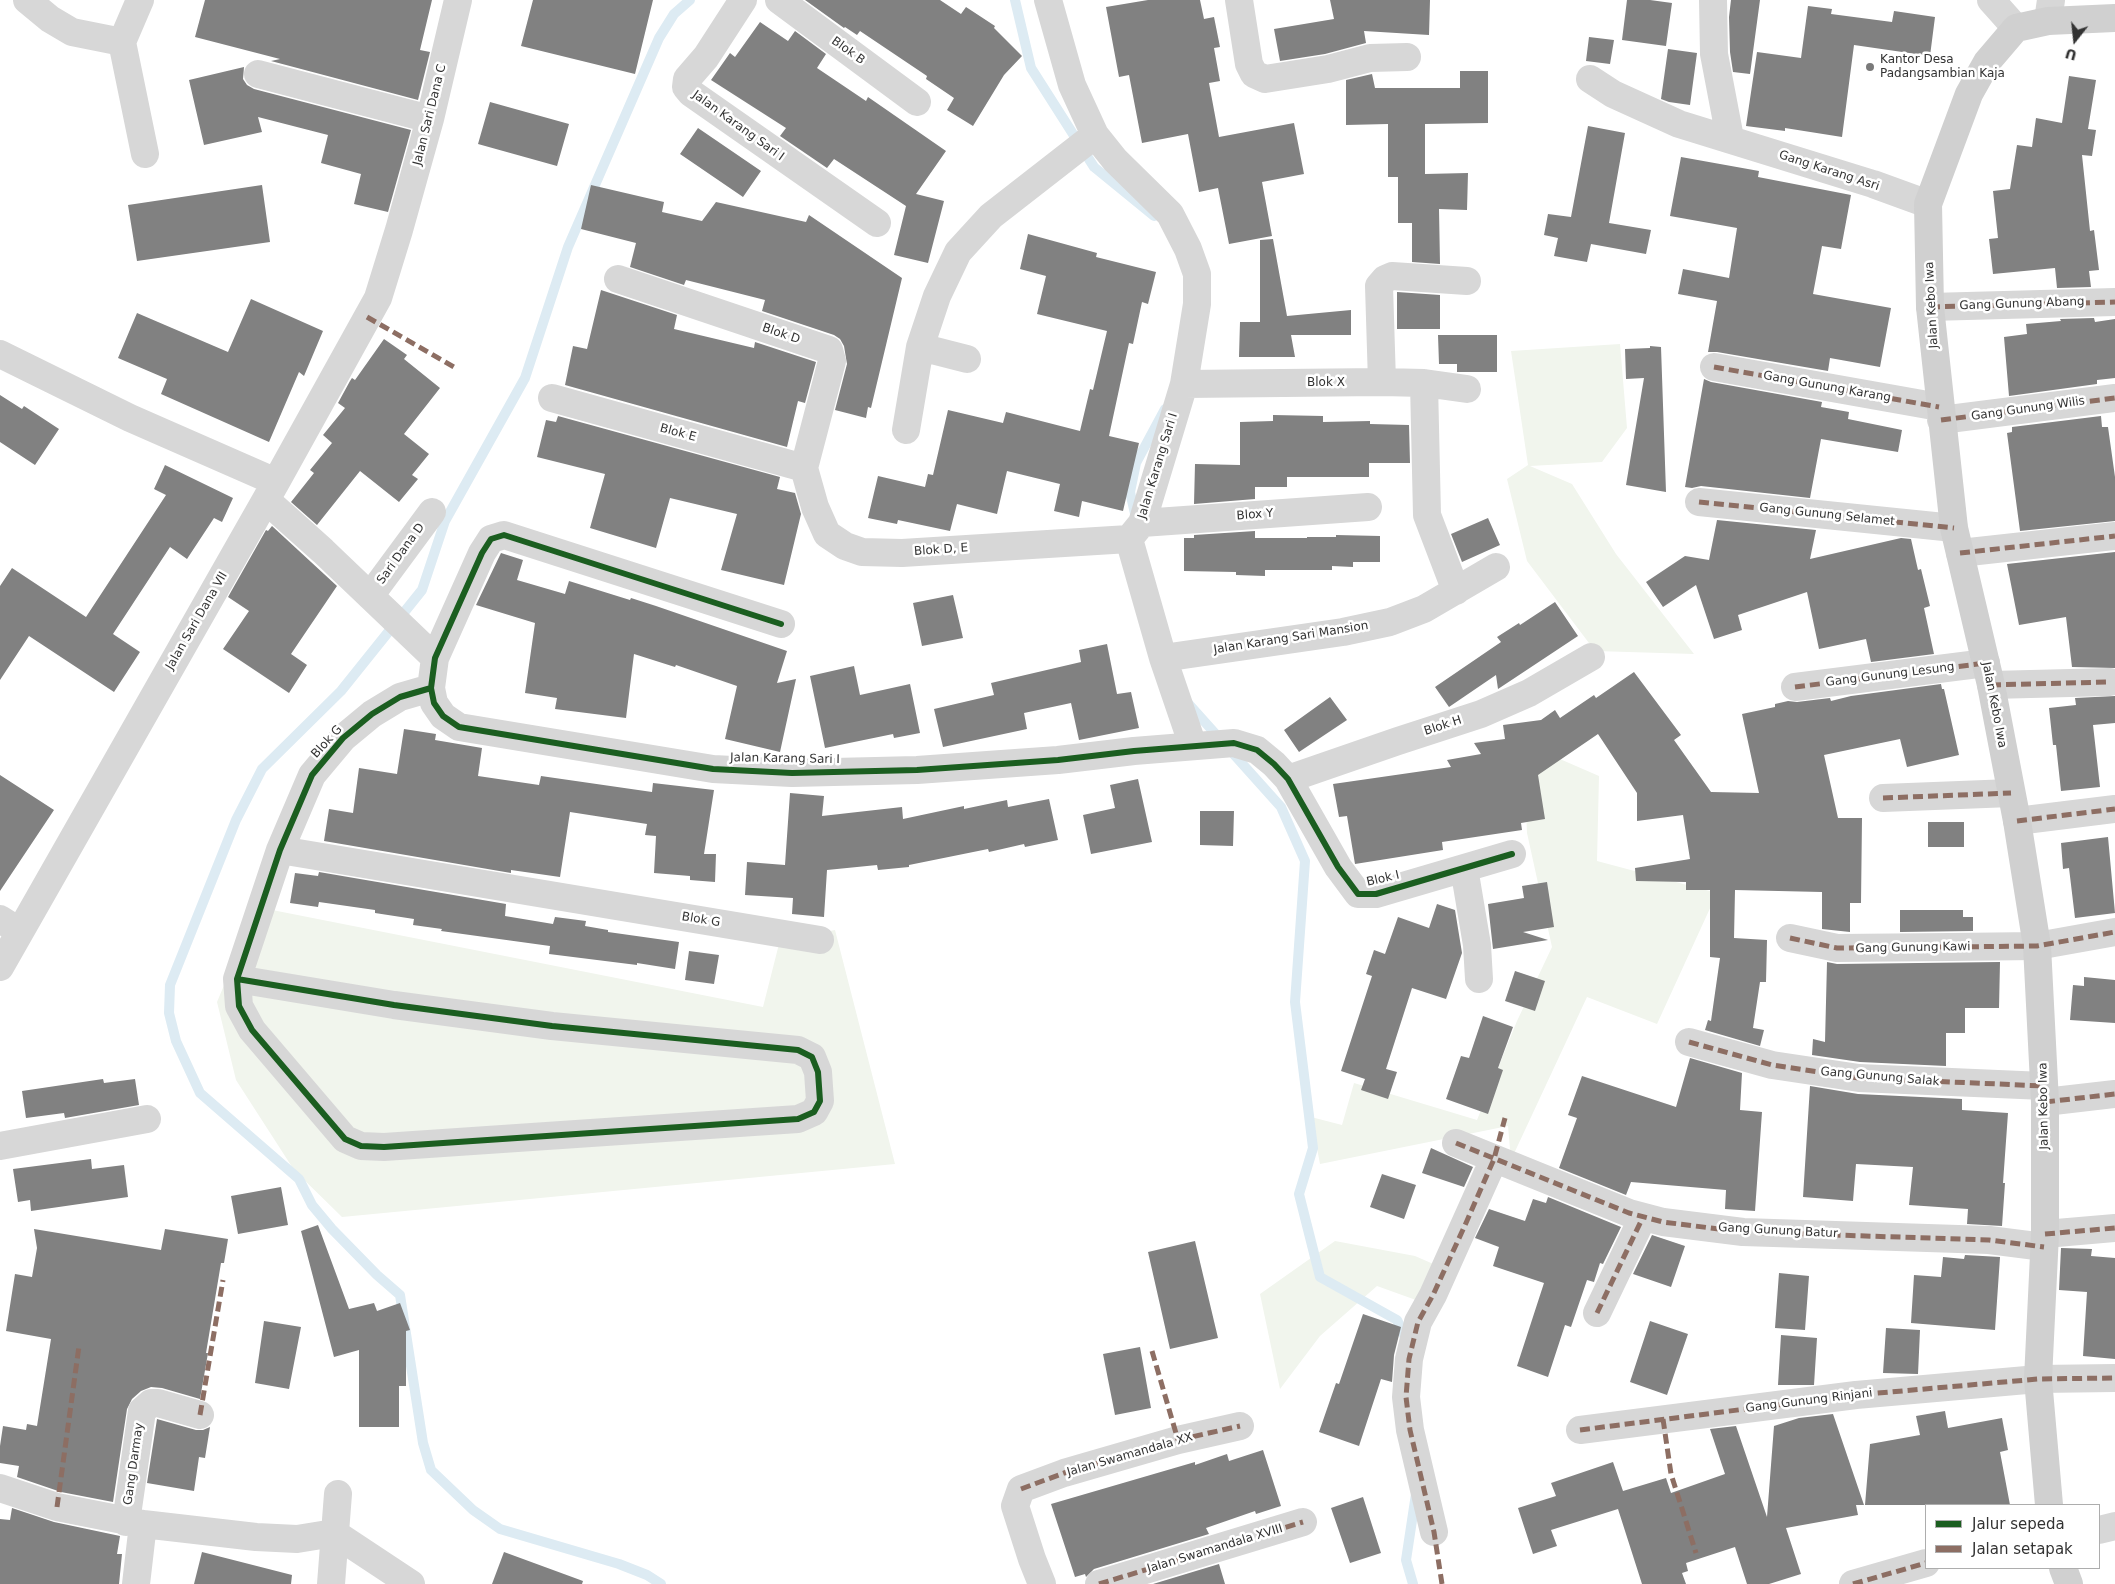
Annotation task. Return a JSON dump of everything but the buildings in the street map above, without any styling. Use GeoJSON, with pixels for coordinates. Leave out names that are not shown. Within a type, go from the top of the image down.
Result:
{"type":"FeatureCollection","features":[{"type":"Feature","properties":{"kind":"street"},"geometry":{"type":"LineString","coordinates":[[27,0],[50,19],[72,32],[122,42]]}},
{"type":"Feature","properties":{"kind":"street"},"geometry":{"type":"LineString","coordinates":[[140,0],[122,42],[145,154]]}},
{"type":"Feature","properties":{"kind":"street","name":"Jalan Sari Dana C"},"geometry":{"type":"LineString","coordinates":[[386,272],[430,119],[458,0]]}},
{"type":"Feature","properties":{"kind":"street","name":"Jalan Karang Sari I"},"geometry":{"type":"LineString","coordinates":[[743,0],[706,57],[687,80],[686,87],[691,93],[877,223]]}},
{"type":"Feature","properties":{"kind":"street","name":"Blok B"},"geometry":{"type":"LineString","coordinates":[[779,0],[917,102]]}},
{"type":"Feature","properties":{"kind":"street","name":"Jalan Karang Sari I"},"geometry":{"type":"LineString","coordinates":[[1048,0],[1072,85],[1095,135],[1115,160],[1170,214],[1188,249],[1197,274],[1197,304],[1184,384],[1135,531]]}},
{"type":"Feature","properties":{"kind":"street"},"geometry":{"type":"LineString","coordinates":[[1239,0],[1249,64],[1254,74],[1265,79],[1328,68],[1370,58],[1407,57]]}},
{"type":"Feature","properties":{"kind":"street"},"geometry":{"type":"LineString","coordinates":[[1713,0],[1714,54],[1730,138]]}},
{"type":"Feature","properties":{"kind":"street"},"geometry":{"type":"LineString","coordinates":[[1991,0],[2016,28],[2050,10],[2115,18]]}},
{"type":"Feature","properties":{"kind":"street","name":"Jalan Kebo Iwa"},"geometry":{"type":"LineString","coordinates":[[2016,28],[1987,62],[1969,94],[1928,204],[1930,307],[1940,413],[1957,541],[1988,674],[2017,821],[2036,946],[2044,1094],[2045,1240],[2038,1379],[2049,1504]]}},
{"type":"Feature","properties":{"kind":"street"},"geometry":{"type":"LineString","coordinates":[[258,74],[430,119]]}},
{"type":"Feature","properties":{"kind":"street","name":"Gang Karang Asri"},"geometry":{"type":"LineString","coordinates":[[1590,79],[1613,94],[1679,124],[1730,138],[1928,204]]}},
{"type":"Feature","properties":{"kind":"street"},"geometry":{"type":"LineString","coordinates":[[906,430],[920,347],[937,296],[958,252],[992,216],[1095,135]]}},
{"type":"Feature","properties":{"kind":"street","name":"Jalan Sari Dana VII"},"geometry":{"type":"LineString","coordinates":[[0,967],[10,925],[271,491],[378,298],[386,272]]}},
{"type":"Feature","properties":{"kind":"street"},"geometry":{"type":"LineString","coordinates":[[1382,382],[1379,286],[1385,279],[1392,276],[1467,281]]}},
{"type":"Feature","properties":{"kind":"street","name":"Blok D"},"geometry":{"type":"LineString","coordinates":[[618,279],[829,350],[832,361],[804,468]]}},
{"type":"Feature","properties":{"kind":"street","name":"Gang Gunung Abang"},"geometry":{"type":"LineString","coordinates":[[1930,307],[2115,302]]}},
{"type":"Feature","properties":{"kind":"street"},"geometry":{"type":"LineString","coordinates":[[920,347],[967,359]]}},
{"type":"Feature","properties":{"kind":"street"},"geometry":{"type":"LineString","coordinates":[[0,354],[130,418],[271,491],[323,551],[428,652]]}},
{"type":"Feature","properties":{"kind":"street","name":"Gang Gunung Karang"},"geometry":{"type":"LineString","coordinates":[[1714,367],[1940,413]]}},
{"type":"Feature","properties":{"kind":"street","name":"Blok X"},"geometry":{"type":"LineString","coordinates":[[1184,384],[1382,382],[1424,383],[1467,389]]}},
{"type":"Feature","properties":{"kind":"street"},"geometry":{"type":"LineString","coordinates":[[1424,383],[1427,515],[1456,591]]}},
{"type":"Feature","properties":{"kind":"street","name":"Blok E"},"geometry":{"type":"LineString","coordinates":[[552,398],[804,468]]}},
{"type":"Feature","properties":{"kind":"street","name":"Gang Gunung Wilis"},"geometry":{"type":"LineString","coordinates":[[1940,413],[2115,398]]}},
{"type":"Feature","properties":{"kind":"street","name":"Blok D, E"},"geometry":{"type":"LineString","coordinates":[[804,468],[815,506],[828,534],[845,546],[862,552],[902,553],[1135,531]]}},
{"type":"Feature","properties":{"kind":"street","name":"Gang Gunung Selamet"},"geometry":{"type":"LineString","coordinates":[[1699,502],[1957,541],[2115,536]]}},
{"type":"Feature","properties":{"kind":"street","name":"Blox Y"},"geometry":{"type":"LineString","coordinates":[[1135,531],[1368,507]]}},
{"type":"Feature","properties":{"kind":"street","name":"Sari Dana D"},"geometry":{"type":"LineString","coordinates":[[370,596],[432,512]]}},
{"type":"Feature","properties":{"kind":"street"},"geometry":{"type":"LineString","coordinates":[[1135,531],[1163,658],[1193,746]]}},
{"type":"Feature","properties":{"kind":"street"},"geometry":{"type":"LineString","coordinates":[[430,688],[428,652],[491,539],[504,535],[781,624]]}},
{"type":"Feature","properties":{"kind":"street","name":"Jalan Karang Sari Mansion"},"geometry":{"type":"LineString","coordinates":[[1163,658],[1343,632],[1390,622],[1424,608],[1496,568]]}},
{"type":"Feature","properties":{"kind":"street","name":"Blok H"},"geometry":{"type":"LineString","coordinates":[[1288,779],[1481,714],[1529,693],[1591,658]]}},
{"type":"Feature","properties":{"kind":"street","name":"Gang Gunung Lesung"},"geometry":{"type":"LineString","coordinates":[[1795,687],[1988,674],[2110,682]]}},
{"type":"Feature","properties":{"kind":"street","name":"Jalan Karang Sari I"},"geometry":{"type":"LineString","coordinates":[[430,688],[434,703],[443,716],[459,726],[713,769],[792,773],[917,770],[1058,760],[1134,751],[1234,744],[1257,750],[1288,779]]}},
{"type":"Feature","properties":{"kind":"street","name":"Blok G"},"geometry":{"type":"LineString","coordinates":[[430,688],[400,697],[372,714],[343,738],[312,775],[280,850],[820,940]]}},
{"type":"Feature","properties":{"kind":"street","name":"Blok I"},"geometry":{"type":"LineString","coordinates":[[1288,779],[1338,867],[1358,894],[1376,894],[1512,854]]}},
{"type":"Feature","properties":{"kind":"street"},"geometry":{"type":"LineString","coordinates":[[1883,798],[2011,793]]}},
{"type":"Feature","properties":{"kind":"street"},"geometry":{"type":"LineString","coordinates":[[2017,821],[2115,809]]}},
{"type":"Feature","properties":{"kind":"street"},"geometry":{"type":"LineString","coordinates":[[236,980],[394,1005],[552,1026],[798,1050],[812,1057],[818,1072],[820,1101],[814,1112],[798,1119],[384,1148],[361,1146],[345,1139],[252,1030],[239,1006],[236,980],[280,850]]}},
{"type":"Feature","properties":{"kind":"street"},"geometry":{"type":"LineString","coordinates":[[1464,868],[1477,946],[1479,980]]}},
{"type":"Feature","properties":{"kind":"street","name":"Gang Gunung Kawi"},"geometry":{"type":"LineString","coordinates":[[1790,938],[1836,948],[2036,946],[2115,932]]}},
{"type":"Feature","properties":{"kind":"street","name":"Gang Gunung Salak"},"geometry":{"type":"LineString","coordinates":[[1689,1042],[1772,1065],[1859,1078],[2044,1094],[2115,1094]]}},
{"type":"Feature","properties":{"kind":"street"},"geometry":{"type":"LineString","coordinates":[[0,1146],[147,1119]]}},
{"type":"Feature","properties":{"kind":"street","name":"Gang Gunung Batur"},"geometry":{"type":"LineString","coordinates":[[1456,1143],[1629,1213],[1663,1222],[1743,1232],[1989,1240],[2045,1240],[2115,1228]]}},
{"type":"Feature","properties":{"kind":"street"},"geometry":{"type":"LineString","coordinates":[[1434,1532],[1410,1430],[1406,1397],[1409,1359],[1418,1322],[1433,1295],[1494,1159]]}},
{"type":"Feature","properties":{"kind":"street"},"geometry":{"type":"LineString","coordinates":[[1596,1313],[1643,1217]]}},
{"type":"Feature","properties":{"kind":"street","name":"Gang Gunung Rinjani"},"geometry":{"type":"LineString","coordinates":[[1580,1430],[1856,1395],[2038,1379],[2115,1378]]}},
{"type":"Feature","properties":{"kind":"street","name":"Gang Darmay"},"geometry":{"type":"LineString","coordinates":[[134,1523],[142,1411],[151,1403],[158,1403],[200,1415]]}},
{"type":"Feature","properties":{"kind":"street","name":"Jalan Swamandala XX"},"geometry":{"type":"LineString","coordinates":[[1042,1584],[1015,1506],[1021,1489],[1064,1473],[1178,1440],[1240,1426]]}},
{"type":"Feature","properties":{"kind":"street"},"geometry":{"type":"LineString","coordinates":[[0,1488],[57,1507],[134,1523],[256,1537],[296,1539],[334,1533],[410,1584]]}},
{"type":"Feature","properties":{"kind":"street"},"geometry":{"type":"LineString","coordinates":[[331,1584],[338,1494]]}},
{"type":"Feature","properties":{"kind":"street","name":"Jalan Swamandala XVIII"},"geometry":{"type":"LineString","coordinates":[[1099,1584],[1303,1522]]}},
{"type":"Feature","properties":{"kind":"street"},"geometry":{"type":"LineString","coordinates":[[134,1523],[136,1584]]}},
{"type":"Feature","properties":{"kind":"street"},"geometry":{"type":"LineString","coordinates":[[2100,1530],[2115,1526]]}},
{"type":"Feature","properties":{"kind":"street"},"geometry":{"type":"LineString","coordinates":[[1854,1584],[1925,1562]]}},
{"type":"Feature","properties":{"kind":"street"},"geometry":{"type":"LineString","coordinates":[[2063,1569],[2069,1584]]}},
{"type":"Feature","properties":{"kind":"shaded area"},"geometry":{"type":"Polygon","coordinates":[[[1620,344],[1627,428],[1602,462],[1530,466],[1572,484],[1616,554],[1694,654],[1595,651],[1527,561],[1507,479],[1528,465],[1511,351],[1620,344]]]}},
{"type":"Feature","properties":{"kind":"shaded area"},"geometry":{"type":"Polygon","coordinates":[[[1523,746],[1546,753],[1599,776],[1597,861],[1717,893],[1657,1024],[1587,997],[1511,1160],[1508,1126],[1320,1164],[1311,1117],[1342,1125],[1354,1083],[1477,1120],[1517,1021],[1552,947],[1527,833],[1523,746]]]}},
{"type":"Feature","properties":{"kind":"shaded area"},"geometry":{"type":"Polygon","coordinates":[[[257,907],[763,1007],[780,940],[835,930],[895,1164],[342,1217],[294,1170],[236,1080],[217,1002],[257,907]]]}},
{"type":"Feature","properties":{"kind":"shaded area"},"geometry":{"type":"Polygon","coordinates":[[[1335,1241],[1415,1256],[1454,1273],[1427,1304],[1377,1286],[1320,1336],[1280,1389],[1260,1294],[1335,1241]]]}},
{"type":"Feature","properties":{"kind":"waterway"},"geometry":{"type":"LineString","coordinates":[[661,1584],[647,1575],[619,1564],[500,1529],[473,1510],[431,1470],[423,1443],[400,1295],[377,1275],[332,1229],[312,1205],[299,1179],[200,1093],[176,1041],[169,1013],[170,985],[236,820],[262,769],[341,691],[422,590],[445,521],[525,378],[568,247],[659,38],[674,14],[690,0]]}},
{"type":"Feature","properties":{"kind":"waterway"},"geometry":{"type":"LineString","coordinates":[[1015,0],[1031,68],[1094,167],[1154,216]]}},
{"type":"Feature","properties":{"kind":"waterway"},"geometry":{"type":"LineString","coordinates":[[1136,518],[1130,492],[1136,463],[1165,409]]}},
{"type":"Feature","properties":{"kind":"waterway"},"geometry":{"type":"LineString","coordinates":[[1186,701],[1281,807],[1305,861],[1295,1002],[1313,1148],[1299,1194],[1320,1277],[1397,1320],[1407,1341]]}},
{"type":"Feature","properties":{"kind":"waterway"},"geometry":{"type":"LineString","coordinates":[[1413,1584],[1406,1560],[1416,1494]]}},
{"type":"Feature","properties":{"kind":"marked path"},"geometry":{"type":"LineString","coordinates":[[1930,307],[2115,302]]}},
{"type":"Feature","properties":{"kind":"marked path"},"geometry":{"type":"LineString","coordinates":[[367,317],[454,367]]}},
{"type":"Feature","properties":{"kind":"marked path"},"geometry":{"type":"LineString","coordinates":[[1714,367],[1939,407]]}},
{"type":"Feature","properties":{"kind":"marked path"},"geometry":{"type":"LineString","coordinates":[[1941,420],[2115,398]]}},
{"type":"Feature","properties":{"kind":"marked path"},"geometry":{"type":"LineString","coordinates":[[1699,502],[1954,528]]}},
{"type":"Feature","properties":{"kind":"marked path"},"geometry":{"type":"LineString","coordinates":[[1960,553],[2115,536]]}},
{"type":"Feature","properties":{"kind":"marked path"},"geometry":{"type":"LineString","coordinates":[[1795,687],[1986,663]]}},
{"type":"Feature","properties":{"kind":"marked path"},"geometry":{"type":"LineString","coordinates":[[1991,685],[2110,682]]}},
{"type":"Feature","properties":{"kind":"marked path"},"geometry":{"type":"LineString","coordinates":[[1883,798],[2011,793]]}},
{"type":"Feature","properties":{"kind":"marked path"},"geometry":{"type":"LineString","coordinates":[[2017,821],[2115,809]]}},
{"type":"Feature","properties":{"kind":"marked path"},"geometry":{"type":"LineString","coordinates":[[1790,938],[1837,948],[2037,946],[2115,932]]}},
{"type":"Feature","properties":{"kind":"marked path"},"geometry":{"type":"LineString","coordinates":[[1689,1042],[1772,1065],[1859,1078],[2044,1086]]}},
{"type":"Feature","properties":{"kind":"marked path"},"geometry":{"type":"LineString","coordinates":[[2045,1102],[2115,1094]]}},
{"type":"Feature","properties":{"kind":"marked path"},"geometry":{"type":"LineString","coordinates":[[1442,1584],[1434,1532],[1410,1430],[1406,1397],[1409,1359],[1418,1322],[1433,1295],[1494,1159],[1505,1118]]}},
{"type":"Feature","properties":{"kind":"marked path"},"geometry":{"type":"LineString","coordinates":[[1456,1143],[1629,1213],[1663,1222],[1743,1232],[1989,1240],[2044,1247]]}},
{"type":"Feature","properties":{"kind":"marked path"},"geometry":{"type":"LineString","coordinates":[[1597,1313],[1643,1217]]}},
{"type":"Feature","properties":{"kind":"marked path"},"geometry":{"type":"LineString","coordinates":[[2045,1234],[2115,1228]]}},
{"type":"Feature","properties":{"kind":"marked path"},"geometry":{"type":"LineString","coordinates":[[200,1415],[223,1280]]}},
{"type":"Feature","properties":{"kind":"marked path"},"geometry":{"type":"LineString","coordinates":[[57,1507],[79,1346]]}},
{"type":"Feature","properties":{"kind":"marked path"},"geometry":{"type":"LineString","coordinates":[[1152,1351],[1178,1440]]}},
{"type":"Feature","properties":{"kind":"marked path"},"geometry":{"type":"LineString","coordinates":[[1580,1430],[1856,1395],[2038,1379],[2115,1378]]}},
{"type":"Feature","properties":{"kind":"marked path"},"geometry":{"type":"LineString","coordinates":[[1663,1419],[1671,1474],[1696,1553]]}},
{"type":"Feature","properties":{"kind":"marked path"},"geometry":{"type":"LineString","coordinates":[[1021,1489],[1064,1473],[1178,1440],[1240,1426]]}},
{"type":"Feature","properties":{"kind":"marked path"},"geometry":{"type":"LineString","coordinates":[[1099,1584],[1303,1522]]}},
{"type":"Feature","properties":{"kind":"marked path"},"geometry":{"type":"LineString","coordinates":[[1853,1584],[1925,1563]]}},
{"type":"Feature","properties":{"kind":"cycle path"},"geometry":{"type":"LineString","coordinates":[[781,624],[504,535],[491,539],[482,553],[435,658],[431,688],[434,703],[443,716],[459,727],[713,769],[792,773],[917,770],[1058,760],[1134,751],[1234,743],[1257,750],[1288,779],[1338,867],[1358,894],[1376,894],[1512,854]]}},
{"type":"Feature","properties":{"kind":"cycle path"},"geometry":{"type":"LineString","coordinates":[[237,979],[394,1005],[552,1026],[798,1050],[812,1057],[818,1072],[820,1101],[814,1112],[798,1119],[384,1147],[361,1146],[345,1139],[252,1030],[239,1006],[237,979],[280,850],[312,775],[343,738],[372,714],[400,697],[431,688]]}},
{"type":"Feature","properties":{"kind":"place","name":"Kantor Desa Padangsambian Kaja"},"geometry":{"type":"Point","coordinates":[1870,67]}}]}
